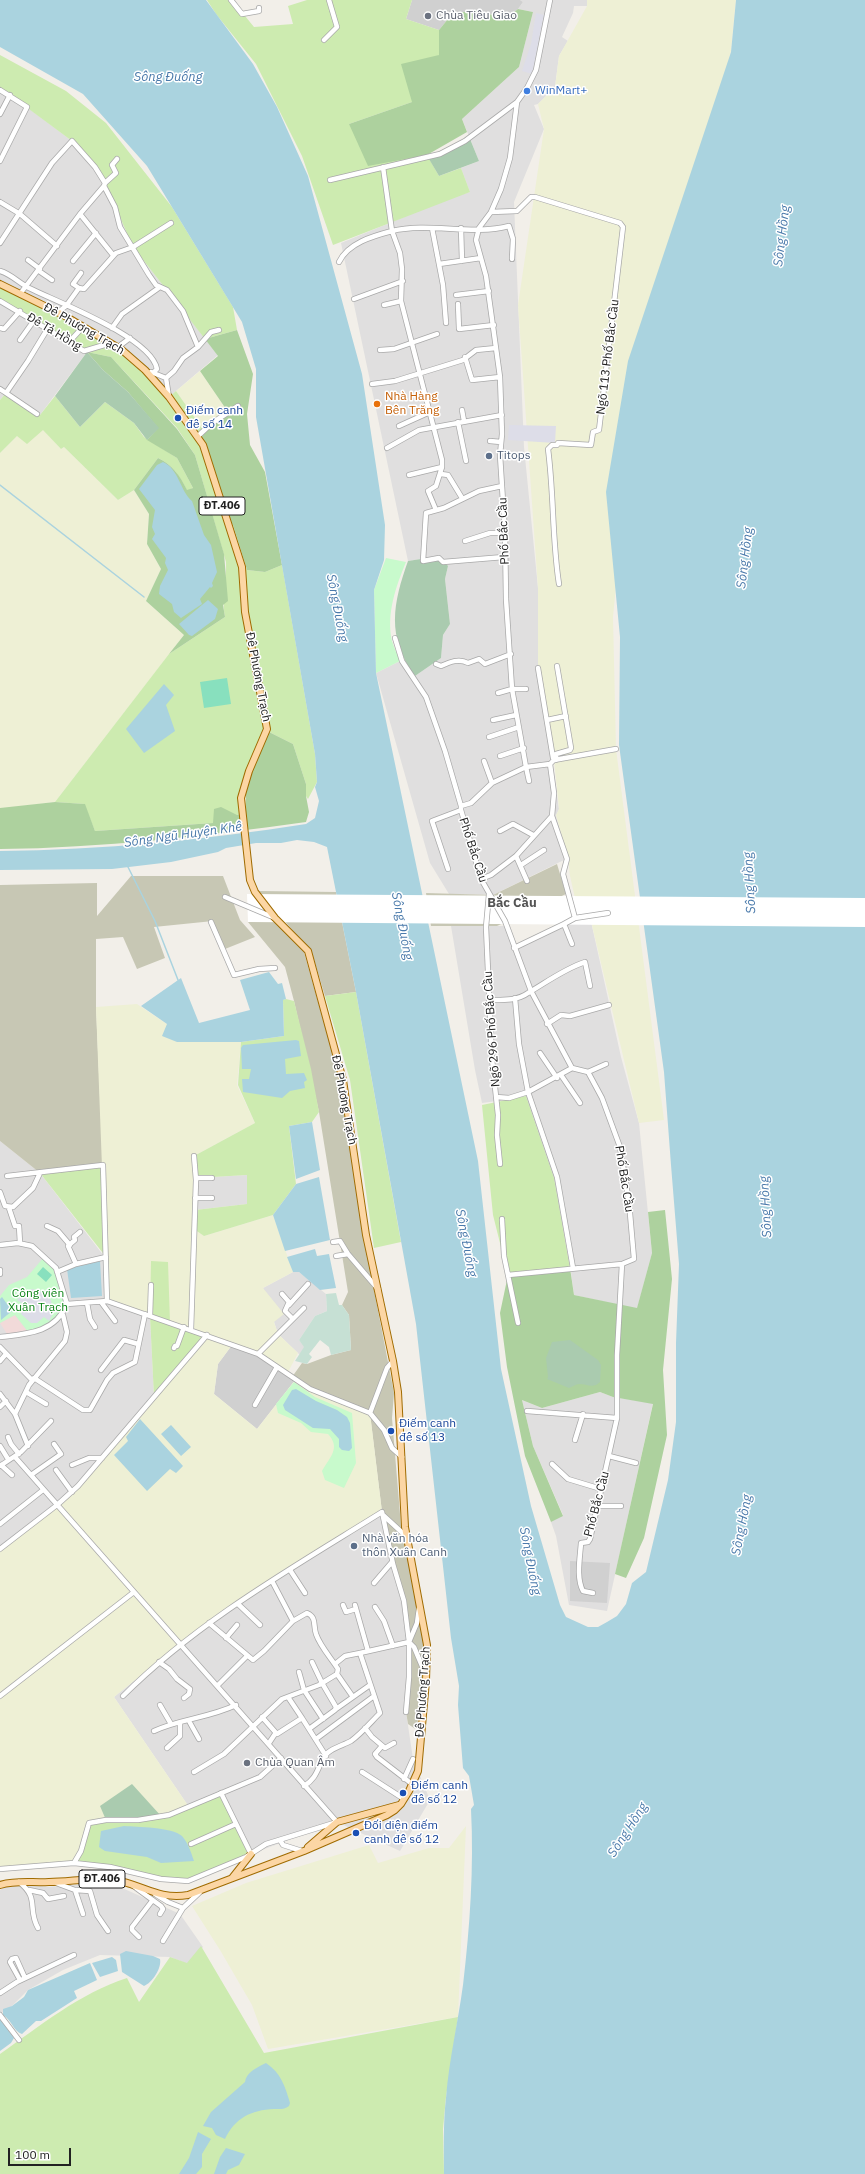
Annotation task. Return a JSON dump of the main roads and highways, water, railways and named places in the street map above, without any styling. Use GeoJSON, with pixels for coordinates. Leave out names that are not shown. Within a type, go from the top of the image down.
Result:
{"type":"FeatureCollection","features":[{"type":"Feature","properties":{"kind":"main road","name":"Đê Phương Trạch"},"geometry":{"type":"LineString","coordinates":[[0,284],[57,313],[118,347],[145,370],[169,397],[203,445],[242,567],[245,612],[268,729],[242,790],[250,880],[255,892],[275,918],[308,951],[343,1080],[366,1235],[393,1361],[398,1392],[407,1537],[427,1645],[426,1681],[420,1732],[420,1757],[418,1771],[403,1802],[388,1815],[231,1880],[201,1891],[176,1897],[154,1894],[132,1885],[113,1880],[101,1879],[54,1882],[18,1881],[0,1885]]}},
{"type":"Feature","properties":{"kind":"main road"},"geometry":{"type":"LineString","coordinates":[[303,1851],[337,1822],[403,1802]]}},
{"type":"Feature","properties":{"kind":"main road"},"geometry":{"type":"LineString","coordinates":[[231,1880],[251,1854]]}},
{"type":"Feature","properties":{"kind":"water"},"geometry":{"type":"Polygon","coordinates":[[[0,0],[206,0],[253,64],[277,107],[308,176],[362,374],[385,525],[384,560],[374,590],[376,673],[478,1161],[501,1369],[531,1506],[560,1605],[566,1617],[588,1627],[598,1627],[617,1616],[626,1604],[632,1583],[646,1572],[668,1480],[676,1422],[676,1343],[679,1264],[664,1072],[619,745],[620,637],[606,492],[628,361],[731,52],[736,0],[865,0],[865,2174],[444,2174],[444,2127],[447,2084],[463,1985],[468,1941],[472,1875],[471,1809],[474,1805],[469,1776],[463,1768],[458,1705],[459,1686],[451,1638],[416,1324],[356,992],[327,847],[314,842],[297,840],[281,843],[256,843],[226,848],[218,852],[171,862],[112,869],[0,870],[0,851],[77,849],[192,839],[306,824],[315,818],[319,801],[315,787],[317,782],[315,754],[256,417],[256,369],[242,322],[147,166],[83,94],[0,47],[0,0]]]}},
{"type":"Feature","properties":{"kind":"water"},"geometry":{"type":"Polygon","coordinates":[[[163,462],[173,470],[188,497],[192,501],[204,535],[211,545],[217,572],[212,583],[213,586],[211,588],[210,587],[200,599],[202,604],[181,618],[174,612],[172,604],[159,594],[160,586],[168,570],[165,563],[166,558],[152,539],[155,534],[152,527],[155,510],[139,489],[157,465],[163,462]]]}},
{"type":"Feature","properties":{"kind":"water"},"geometry":{"type":"Polygon","coordinates":[[[208,600],[218,609],[215,619],[192,636],[189,635],[179,624],[208,600]]]}},
{"type":"Feature","properties":{"kind":"water"},"geometry":{"type":"Polygon","coordinates":[[[164,684],[174,695],[166,705],[175,731],[144,753],[126,729],[164,684]]]}},
{"type":"Feature","properties":{"kind":"water"},"geometry":{"type":"Polygon","coordinates":[[[269,972],[278,984],[282,983],[286,999],[283,1000],[284,1036],[241,1042],[177,1042],[162,1036],[167,1024],[141,1006],[181,978],[199,1023],[250,1010],[240,980],[269,972]]]}},
{"type":"Feature","properties":{"kind":"water"},"geometry":{"type":"Polygon","coordinates":[[[296,1040],[299,1041],[301,1056],[285,1059],[286,1074],[304,1073],[307,1080],[304,1082],[305,1088],[290,1091],[282,1098],[243,1092],[242,1079],[249,1079],[251,1069],[242,1069],[241,1048],[243,1045],[296,1040]]]}},
{"type":"Feature","properties":{"kind":"water"},"geometry":{"type":"Polygon","coordinates":[[[312,1122],[320,1170],[296,1179],[289,1126],[312,1122]]]}},
{"type":"Feature","properties":{"kind":"water"},"geometry":{"type":"Polygon","coordinates":[[[319,1177],[330,1240],[285,1251],[273,1215],[296,1184],[319,1177]]]}},
{"type":"Feature","properties":{"kind":"water"},"geometry":{"type":"Polygon","coordinates":[[[315,1249],[317,1256],[329,1254],[336,1288],[320,1290],[299,1272],[293,1272],[287,1257],[315,1249]]]}},
{"type":"Feature","properties":{"kind":"water"},"geometry":{"type":"Polygon","coordinates":[[[100,1261],[102,1296],[71,1298],[67,1269],[100,1261]]]}},
{"type":"Feature","properties":{"kind":"water"},"geometry":{"type":"Polygon","coordinates":[[[2,1297],[12,1311],[1,1320],[0,1299],[2,1297]]]}},
{"type":"Feature","properties":{"kind":"water"},"geometry":{"type":"Polygon","coordinates":[[[296,1389],[316,1401],[337,1410],[347,1417],[350,1423],[352,1448],[349,1451],[342,1450],[339,1447],[339,1439],[330,1429],[313,1428],[285,1410],[283,1405],[292,1390],[296,1389]]]}},
{"type":"Feature","properties":{"kind":"water"},"geometry":{"type":"Polygon","coordinates":[[[140,1419],[183,1466],[176,1473],[170,1469],[147,1491],[114,1455],[128,1441],[126,1437],[140,1419]]]}},
{"type":"Feature","properties":{"kind":"water"},"geometry":{"type":"Polygon","coordinates":[[[171,1425],[191,1447],[181,1456],[161,1434],[171,1425]]]}},
{"type":"Feature","properties":{"kind":"water"},"geometry":{"type":"Polygon","coordinates":[[[124,1826],[163,1829],[177,1833],[182,1836],[186,1842],[194,1861],[161,1863],[147,1857],[105,1851],[99,1847],[101,1831],[124,1826]]]}},
{"type":"Feature","properties":{"kind":"water"},"geometry":{"type":"Polygon","coordinates":[[[126,1951],[153,1956],[160,1959],[158,1971],[153,1979],[144,1986],[122,1972],[120,1954],[126,1951]]]}},
{"type":"Feature","properties":{"kind":"water"},"geometry":{"type":"Polygon","coordinates":[[[112,1957],[116,1960],[118,1971],[100,1977],[92,1963],[112,1957]]]}},
{"type":"Feature","properties":{"kind":"water"},"geometry":{"type":"Polygon","coordinates":[[[90,1963],[97,1980],[74,1991],[77,1998],[41,2021],[36,2021],[22,2034],[17,2031],[3,2015],[3,2009],[12,2006],[24,1997],[28,1990],[90,1963]]]}},
{"type":"Feature","properties":{"kind":"water"},"geometry":{"type":"Polygon","coordinates":[[[0,2019],[14,2038],[11,2043],[0,2051],[0,2019]]]}},
{"type":"Feature","properties":{"kind":"water"},"geometry":{"type":"Polygon","coordinates":[[[266,2063],[282,2080],[290,2103],[289,2106],[284,2109],[258,2111],[245,2116],[234,2126],[225,2139],[216,2135],[212,2128],[203,2126],[211,2112],[245,2082],[250,2073],[266,2063]]]}},
{"type":"Feature","properties":{"kind":"water"},"geometry":{"type":"Polygon","coordinates":[[[198,2132],[211,2139],[202,2154],[202,2167],[196,2174],[179,2174],[189,2158],[198,2132]]]}},
{"type":"Feature","properties":{"kind":"water"},"geometry":{"type":"Polygon","coordinates":[[[226,2148],[245,2154],[239,2165],[228,2170],[226,2174],[214,2174],[220,2157],[226,2148]]]}},
{"type":"Feature","properties":{"kind":"waterway"},"geometry":{"type":"LineString","coordinates":[[0,485],[144,597]]}},
{"type":"Feature","properties":{"kind":"waterway"},"geometry":{"type":"LineString","coordinates":[[128,867],[155,921],[178,980]]}},
{"type":"Feature","properties":{"kind":"place","name":"Chùa Tiêu Giao"},"geometry":{"type":"Point","coordinates":[428,16]}},
{"type":"Feature","properties":{"kind":"place","name":"WinMart+"},"geometry":{"type":"Point","coordinates":[527,91]}},
{"type":"Feature","properties":{"kind":"place","name":"Nhà Hàng Bên Trăng"},"geometry":{"type":"Point","coordinates":[377,404]}},
{"type":"Feature","properties":{"kind":"place","name":"Điếm canh đê số 14"},"geometry":{"type":"Point","coordinates":[178,418]}},
{"type":"Feature","properties":{"kind":"place","name":"Titops"},"geometry":{"type":"Point","coordinates":[489,456]}},
{"type":"Feature","properties":{"kind":"place","name":"Điếm canh đê số 13"},"geometry":{"type":"Point","coordinates":[391,1431]}},
{"type":"Feature","properties":{"kind":"place","name":"Nhà văn hóa thôn Xuân Canh"},"geometry":{"type":"Point","coordinates":[354,1546]}},
{"type":"Feature","properties":{"kind":"place","name":"Chùa Quan Âm"},"geometry":{"type":"Point","coordinates":[247,1763]}},
{"type":"Feature","properties":{"kind":"place","name":"Điếm canh đê số 12"},"geometry":{"type":"Point","coordinates":[403,1793]}},
{"type":"Feature","properties":{"kind":"place","name":"Đối diện điếm canh đê số 12"},"geometry":{"type":"Point","coordinates":[356,1833]}},
{"type":"Feature","properties":{"kind":"district","name":"Bắc Cầu"},"geometry":{"type":"Point","coordinates":[512,903]}},
{"type":"Feature","properties":{"kind":"water label","name":"Sông Đuống"},"geometry":{"type":"Point","coordinates":[168,77]}},
{"type":"Feature","properties":{"kind":"water label","name":"Sông Hồng"},"geometry":{"type":"Point","coordinates":[782,236]}},
{"type":"Feature","properties":{"kind":"water label","name":"Sông Hồng"},"geometry":{"type":"Point","coordinates":[745,558]}},
{"type":"Feature","properties":{"kind":"water label","name":"Sông Đuống"},"geometry":{"type":"Point","coordinates":[337,608]}},
{"type":"Feature","properties":{"kind":"water label","name":"Sông Ngũ Huyện Khê"},"geometry":{"type":"Point","coordinates":[183,835]}},
{"type":"Feature","properties":{"kind":"water label","name":"Sông Hồng"},"geometry":{"type":"Point","coordinates":[750,883]}},
{"type":"Feature","properties":{"kind":"water label","name":"Sông Đuống"},"geometry":{"type":"Point","coordinates":[402,926]}},
{"type":"Feature","properties":{"kind":"water label","name":"Sông Hồng"},"geometry":{"type":"Point","coordinates":[766,1207]}},
{"type":"Feature","properties":{"kind":"water label","name":"Sông Đuống"},"geometry":{"type":"Point","coordinates":[466,1243]}},
{"type":"Feature","properties":{"kind":"water label","name":"Sông Hồng"},"geometry":{"type":"Point","coordinates":[742,1525]}},
{"type":"Feature","properties":{"kind":"water label","name":"Sông Đuống"},"geometry":{"type":"Point","coordinates":[530,1561]}},
{"type":"Feature","properties":{"kind":"water label","name":"Sông Hồng"},"geometry":{"type":"Point","coordinates":[628,1830]}},
{"type":"Feature","properties":{"kind":"park label","name":"Công viên Xuân Trạch"},"geometry":{"type":"Point","coordinates":[38,1301]}}]}
